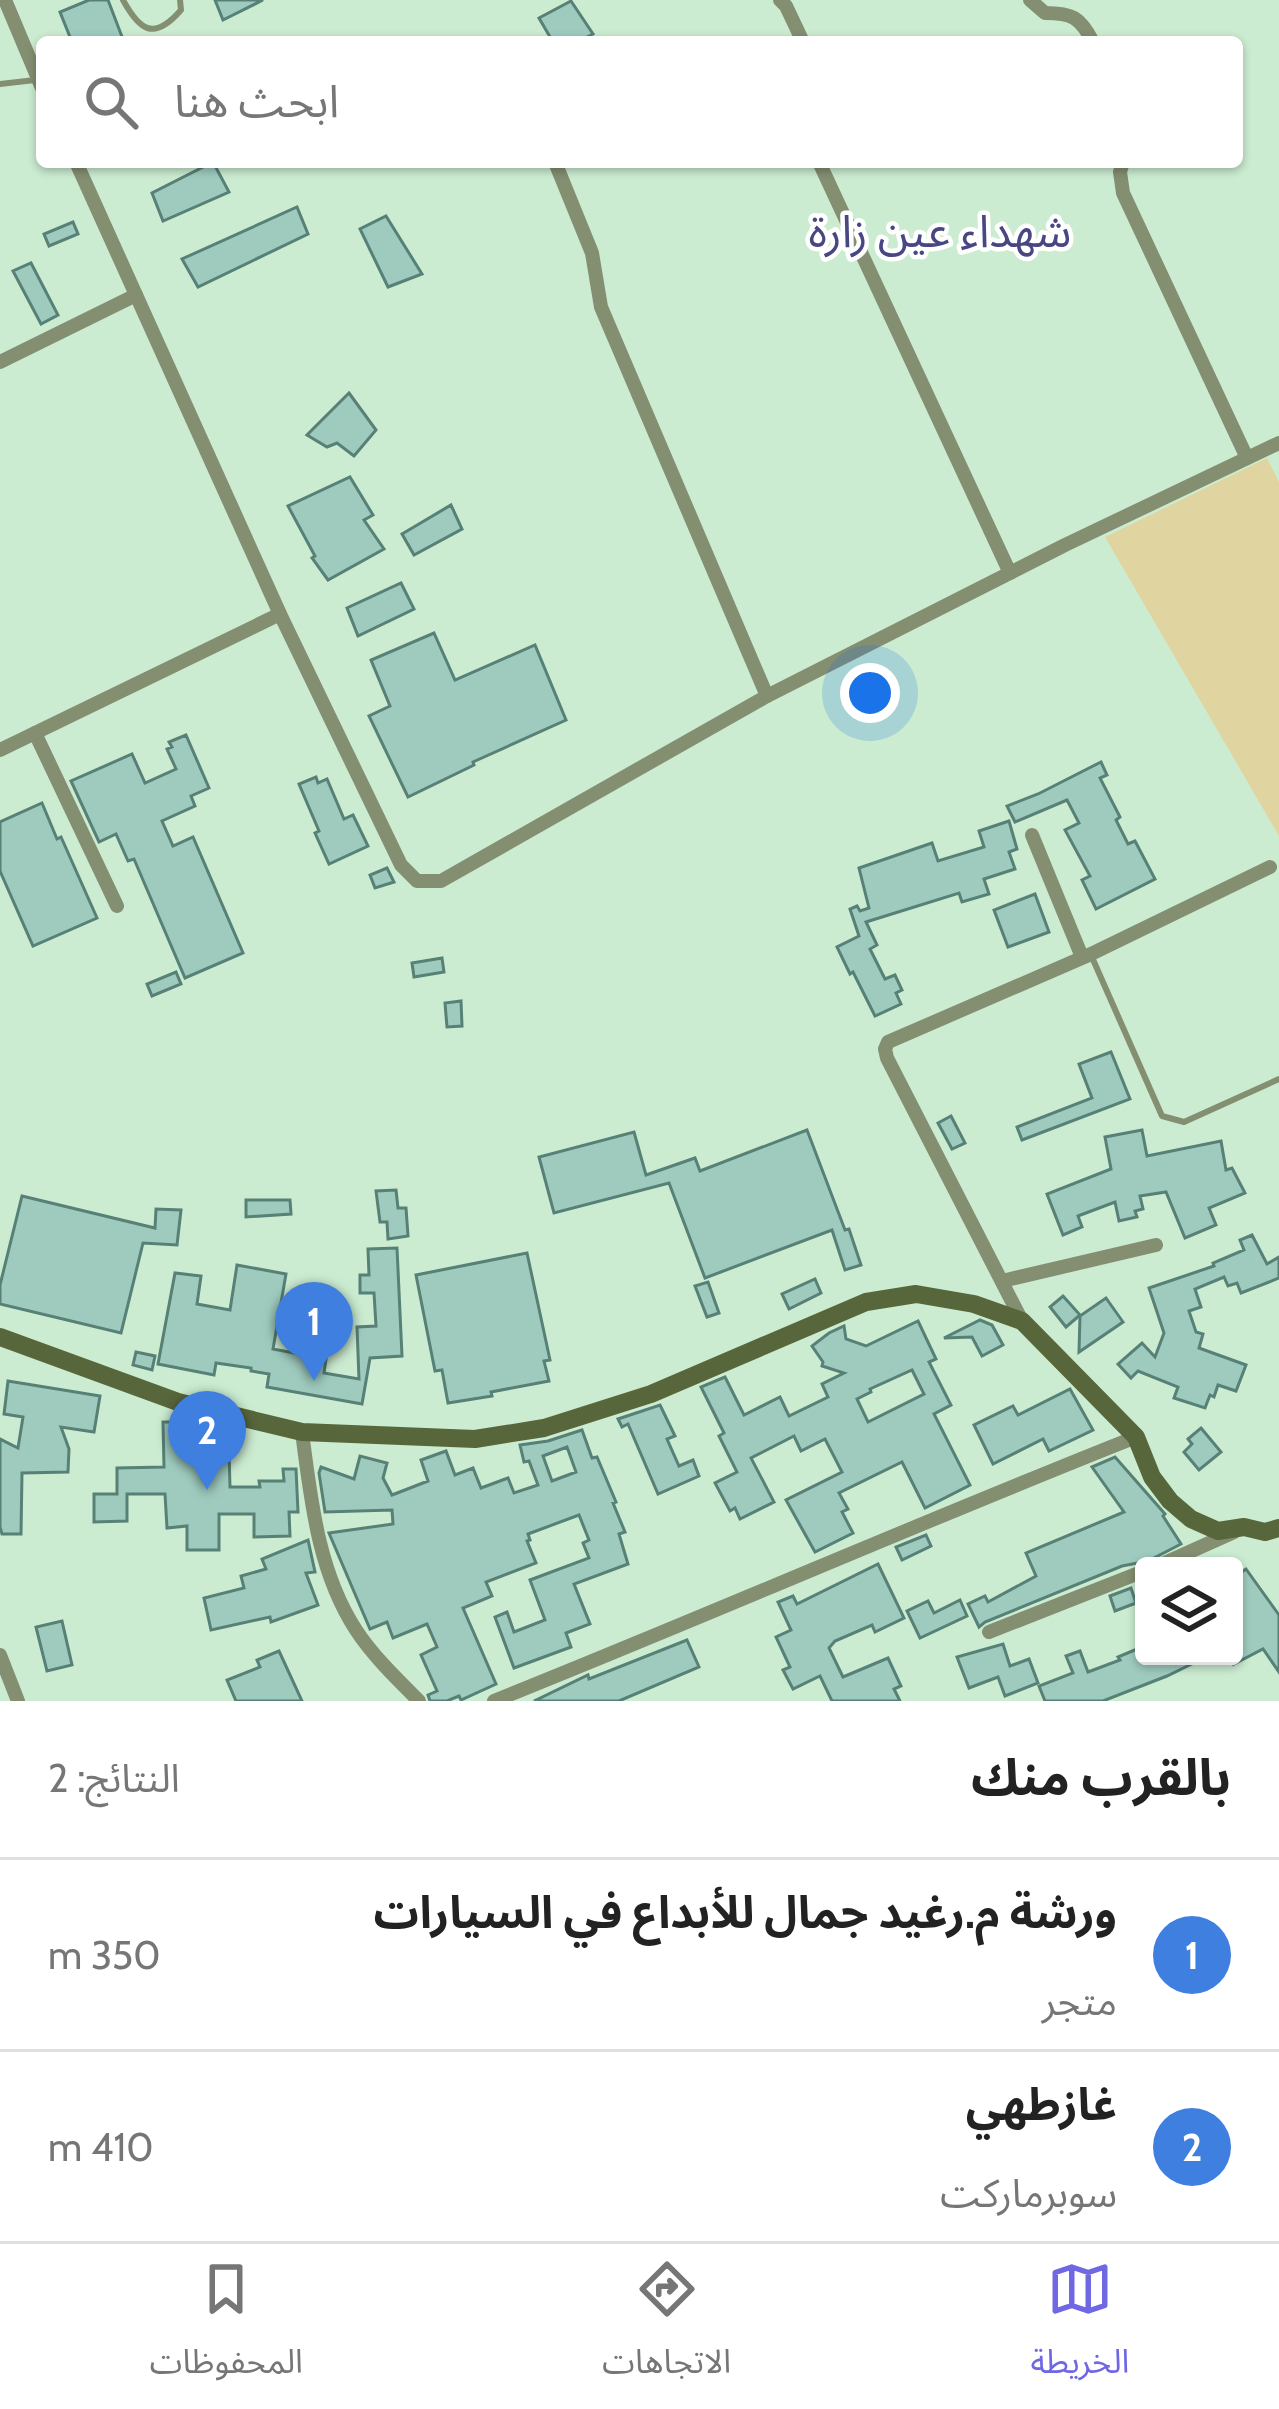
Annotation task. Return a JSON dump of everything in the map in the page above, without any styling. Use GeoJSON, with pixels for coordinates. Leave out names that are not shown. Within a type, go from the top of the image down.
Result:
{"type":"FeatureCollection","features":[{"type":"Feature","properties":{"kind":"street"},"geometry":{"type":"LineString","coordinates":[[5,0],[36,74]]}},
{"type":"Feature","properties":{"kind":"street"},"geometry":{"type":"LineString","coordinates":[[780,0],[800,36]]}},
{"type":"Feature","properties":{"kind":"street"},"geometry":{"type":"LineString","coordinates":[[1030,0],[1045,13],[1075,18],[1090,36]]}},
{"type":"Feature","properties":{"kind":"street"},"geometry":{"type":"LineString","coordinates":[[79,168],[280,614],[401,865],[417,880],[441,880],[767,696],[1279,442]]}},
{"type":"Feature","properties":{"kind":"street"},"geometry":{"type":"LineString","coordinates":[[557,168],[592,253],[601,308],[767,696]]}},
{"type":"Feature","properties":{"kind":"street"},"geometry":{"type":"LineString","coordinates":[[822,168],[1010,573]]}},
{"type":"Feature","properties":{"kind":"street"},"geometry":{"type":"LineString","coordinates":[[1121,168],[1123,193],[1247,458]]}},
{"type":"Feature","properties":{"kind":"street"},"geometry":{"type":"LineString","coordinates":[[0,362],[136,295]]}},
{"type":"Feature","properties":{"kind":"street"},"geometry":{"type":"LineString","coordinates":[[0,750],[280,614]]}},
{"type":"Feature","properties":{"kind":"street"},"geometry":{"type":"LineString","coordinates":[[35,733],[117,906]]}},
{"type":"Feature","properties":{"kind":"street"},"geometry":{"type":"LineString","coordinates":[[1032,835],[1086,956]]}},
{"type":"Feature","properties":{"kind":"street"},"geometry":{"type":"LineString","coordinates":[[1270,867],[1086,956],[893,1038],[885,1049],[1022,1321],[1136,1437],[1152,1477],[1170,1501],[1191,1519],[1218,1531],[1279,1528]]}},
{"type":"Feature","properties":{"kind":"street"},"geometry":{"type":"LineString","coordinates":[[1002,1281],[1156,1246]]}},
{"type":"Feature","properties":{"kind":"street"},"geometry":{"type":"LineString","coordinates":[[0,1337],[178,1402],[302,1432],[475,1438],[544,1429],[650,1394],[866,1302],[916,1294],[974,1304],[1022,1321]]}},
{"type":"Feature","properties":{"kind":"street"},"geometry":{"type":"LineString","coordinates":[[302,1432],[310,1496],[325,1564],[339,1601],[358,1634],[419,1701]]}},
{"type":"Feature","properties":{"kind":"street"},"geometry":{"type":"LineString","coordinates":[[494,1701],[1136,1437]]}},
{"type":"Feature","properties":{"kind":"street"},"geometry":{"type":"LineString","coordinates":[[1178,1557],[1244,1527]]}},
{"type":"Feature","properties":{"kind":"street"},"geometry":{"type":"LineString","coordinates":[[989,1632],[1135,1575]]}},
{"type":"Feature","properties":{"kind":"street"},"geometry":{"type":"LineString","coordinates":[[0,1655],[18,1701]]}},
{"type":"Feature","properties":{"kind":"lane"},"geometry":{"type":"LineString","coordinates":[[123,0],[134,20],[153,30],[173,19],[181,10],[180,0]]}},
{"type":"Feature","properties":{"kind":"lane"},"geometry":{"type":"LineString","coordinates":[[0,84],[36,84]]}},
{"type":"Feature","properties":{"kind":"lane"},"geometry":{"type":"LineString","coordinates":[[1086,956],[1162,1116],[1184,1122],[1279,1079]]}},
{"type":"Feature","properties":{"kind":"shaded area"},"geometry":{"type":"Polygon","coordinates":[[[1267,458],[1279,482],[1279,836],[1105,537],[1267,458]]]}},
{"type":"Feature","properties":{"kind":"building"},"geometry":{"type":"Polygon","coordinates":[[[89,0],[108,0],[122,36],[70,36],[60,12],[89,0]]]}},
{"type":"Feature","properties":{"kind":"building"},"geometry":{"type":"Polygon","coordinates":[[[215,0],[263,0],[223,20],[215,0]]]}},
{"type":"Feature","properties":{"kind":"building"},"geometry":{"type":"Polygon","coordinates":[[[571,1],[593,34],[550,36],[539,18],[571,1]]]}},
{"type":"Feature","properties":{"kind":"building"},"geometry":{"type":"Polygon","coordinates":[[[201,168],[216,168],[229,192],[163,221],[152,193],[201,168]]]}},
{"type":"Feature","properties":{"kind":"building"},"geometry":{"type":"Polygon","coordinates":[[[297,207],[308,234],[198,287],[182,259],[297,207]]]}},
{"type":"Feature","properties":{"kind":"building"},"geometry":{"type":"Polygon","coordinates":[[[386,216],[422,274],[388,287],[360,229],[386,216]]]}},
{"type":"Feature","properties":{"kind":"building"},"geometry":{"type":"Polygon","coordinates":[[[73,222],[78,234],[49,246],[44,234],[73,222]]]}},
{"type":"Feature","properties":{"kind":"building"},"geometry":{"type":"Polygon","coordinates":[[[31,263],[58,315],[41,324],[13,271],[31,263]]]}},
{"type":"Feature","properties":{"kind":"building"},"geometry":{"type":"Polygon","coordinates":[[[349,393],[376,430],[354,456],[337,443],[327,447],[307,435],[349,393]]]}},
{"type":"Feature","properties":{"kind":"building"},"geometry":{"type":"Polygon","coordinates":[[[350,477],[373,515],[364,520],[384,549],[328,580],[312,558],[288,506],[350,477]]]}},
{"type":"Feature","properties":{"kind":"building"},"geometry":{"type":"Polygon","coordinates":[[[451,505],[462,529],[414,555],[402,534],[451,505]]]}},
{"type":"Feature","properties":{"kind":"building"},"geometry":{"type":"Polygon","coordinates":[[[401,583],[414,609],[358,636],[347,608],[401,583]]]}},
{"type":"Feature","properties":{"kind":"building"},"geometry":{"type":"Polygon","coordinates":[[[434,633],[455,680],[535,645],[566,720],[408,797],[369,716],[390,706],[371,660],[434,633]]]}},
{"type":"Feature","properties":{"kind":"building"},"geometry":{"type":"Polygon","coordinates":[[[186,735],[209,788],[191,796],[195,806],[162,821],[173,846],[193,837],[243,953],[185,978],[134,859],[128,861],[116,834],[99,842],[71,781],[132,754],[145,783],[176,769],[167,749],[172,747],[169,742],[186,735]]]}},
{"type":"Feature","properties":{"kind":"building"},"geometry":{"type":"Polygon","coordinates":[[[1101,762],[1107,775],[1100,778],[1120,817],[1116,820],[1128,844],[1135,841],[1155,879],[1096,909],[1082,880],[1090,876],[1065,830],[1079,823],[1067,800],[1015,822],[1007,806],[1101,762]]]}},
{"type":"Feature","properties":{"kind":"building"},"geometry":{"type":"Polygon","coordinates":[[[316,777],[318,783],[327,779],[344,819],[353,815],[368,846],[329,864],[299,784],[316,777]]]}},
{"type":"Feature","properties":{"kind":"building"},"geometry":{"type":"Polygon","coordinates":[[[42,803],[97,918],[33,946],[0,871],[0,822],[42,803]]]}},
{"type":"Feature","properties":{"kind":"building"},"geometry":{"type":"Polygon","coordinates":[[[1009,821],[1017,849],[1009,852],[1015,869],[984,879],[989,894],[962,902],[959,893],[866,922],[877,945],[870,949],[885,979],[895,975],[902,990],[896,993],[901,1004],[875,1016],[837,947],[859,936],[850,909],[869,908],[859,868],[932,843],[938,861],[984,847],[979,831],[1009,821]]]}},
{"type":"Feature","properties":{"kind":"building"},"geometry":{"type":"Polygon","coordinates":[[[387,868],[394,882],[375,888],[370,875],[387,868]]]}},
{"type":"Feature","properties":{"kind":"building"},"geometry":{"type":"Polygon","coordinates":[[[1035,894],[1049,932],[1008,947],[994,910],[1035,894]]]}},
{"type":"Feature","properties":{"kind":"building"},"geometry":{"type":"Polygon","coordinates":[[[442,958],[444,972],[414,977],[412,963],[442,958]]]}},
{"type":"Feature","properties":{"kind":"building"},"geometry":{"type":"Polygon","coordinates":[[[176,972],[181,984],[152,996],[147,984],[176,972]]]}},
{"type":"Feature","properties":{"kind":"building"},"geometry":{"type":"Polygon","coordinates":[[[461,1001],[462,1026],[447,1027],[445,1003],[461,1001]]]}},
{"type":"Feature","properties":{"kind":"building"},"geometry":{"type":"Polygon","coordinates":[[[1111,1052],[1130,1099],[1022,1140],[1017,1127],[1092,1098],[1079,1064],[1111,1052]]]}},
{"type":"Feature","properties":{"kind":"building"},"geometry":{"type":"Polygon","coordinates":[[[951,1116],[965,1143],[952,1149],[938,1123],[951,1116]]]}},
{"type":"Feature","properties":{"kind":"building"},"geometry":{"type":"Polygon","coordinates":[[[807,1130],[861,1265],[845,1270],[832,1230],[705,1278],[669,1183],[554,1213],[539,1157],[634,1132],[646,1175],[695,1158],[700,1171],[807,1130]]]}},
{"type":"Feature","properties":{"kind":"building"},"geometry":{"type":"Polygon","coordinates":[[[1142,1130],[1147,1156],[1221,1141],[1226,1170],[1232,1168],[1245,1193],[1209,1208],[1216,1225],[1185,1238],[1166,1192],[1140,1196],[1143,1209],[1135,1211],[1137,1217],[1119,1221],[1115,1202],[1078,1216],[1082,1227],[1063,1235],[1047,1194],[1111,1169],[1105,1137],[1142,1130]]]}},
{"type":"Feature","properties":{"kind":"building"},"geometry":{"type":"Polygon","coordinates":[[[396,1190],[398,1208],[406,1208],[408,1236],[388,1239],[387,1222],[380,1222],[376,1191],[396,1190]]]}},
{"type":"Feature","properties":{"kind":"building"},"geometry":{"type":"Polygon","coordinates":[[[22,1196],[155,1228],[156,1209],[181,1210],[177,1245],[143,1243],[121,1333],[0,1304],[0,1285],[22,1196]]]}},
{"type":"Feature","properties":{"kind":"building"},"geometry":{"type":"Polygon","coordinates":[[[246,1200],[290,1200],[291,1214],[246,1217],[246,1200]]]}},
{"type":"Feature","properties":{"kind":"building"},"geometry":{"type":"Polygon","coordinates":[[[1252,1235],[1267,1264],[1279,1257],[1279,1278],[1241,1293],[1237,1283],[1228,1286],[1224,1277],[1195,1289],[1201,1307],[1189,1311],[1196,1332],[1203,1334],[1199,1348],[1246,1365],[1236,1391],[1218,1385],[1205,1408],[1174,1398],[1178,1387],[1138,1371],[1131,1378],[1118,1364],[1142,1343],[1155,1357],[1164,1333],[1149,1288],[1214,1266],[1244,1250],[1240,1240],[1252,1235]]]}},
{"type":"Feature","properties":{"kind":"building"},"geometry":{"type":"Polygon","coordinates":[[[397,1248],[402,1356],[370,1358],[362,1404],[267,1387],[269,1374],[251,1368],[216,1363],[214,1375],[158,1364],[175,1273],[201,1276],[197,1304],[230,1310],[237,1265],[286,1274],[273,1349],[326,1359],[324,1373],[359,1379],[357,1327],[376,1326],[374,1293],[360,1293],[360,1275],[369,1275],[368,1249],[397,1248]]]}},
{"type":"Feature","properties":{"kind":"building"},"geometry":{"type":"Polygon","coordinates":[[[527,1253],[550,1360],[544,1361],[549,1381],[448,1403],[442,1370],[435,1371],[416,1275],[527,1253]]]}},
{"type":"Feature","properties":{"kind":"building"},"geometry":{"type":"Polygon","coordinates":[[[815,1279],[821,1293],[789,1309],[782,1294],[815,1279]]]}},
{"type":"Feature","properties":{"kind":"building"},"geometry":{"type":"Polygon","coordinates":[[[708,1282],[719,1313],[707,1317],[695,1286],[708,1282]]]}},
{"type":"Feature","properties":{"kind":"building"},"geometry":{"type":"Polygon","coordinates":[[[1063,1296],[1080,1315],[1066,1327],[1050,1307],[1063,1296]]]}},
{"type":"Feature","properties":{"kind":"building"},"geometry":{"type":"Polygon","coordinates":[[[1106,1298],[1123,1322],[1079,1352],[1080,1316],[1106,1298]]]}},
{"type":"Feature","properties":{"kind":"building"},"geometry":{"type":"Polygon","coordinates":[[[980,1320],[992,1325],[1003,1345],[982,1356],[972,1337],[944,1338],[980,1320]]]}},
{"type":"Feature","properties":{"kind":"building"},"geometry":{"type":"Polygon","coordinates":[[[918,1321],[936,1359],[929,1362],[951,1405],[934,1414],[970,1485],[925,1508],[902,1462],[839,1493],[853,1533],[815,1552],[786,1500],[842,1472],[825,1439],[801,1451],[794,1436],[751,1458],[774,1502],[740,1519],[735,1508],[730,1511],[715,1483],[737,1472],[701,1387],[725,1377],[744,1415],[780,1397],[789,1416],[828,1397],[822,1384],[844,1373],[822,1366],[812,1346],[844,1326],[846,1339],[866,1346],[918,1321]],[[912,1370],[857,1399],[868,1422],[924,1394],[912,1370]]]}},
{"type":"Feature","properties":{"kind":"building"},"geometry":{"type":"Polygon","coordinates":[[[136,1352],[155,1356],[152,1370],[133,1365],[136,1352]]]}},
{"type":"Feature","properties":{"kind":"building"},"geometry":{"type":"Polygon","coordinates":[[[8,1381],[100,1396],[94,1432],[61,1427],[69,1449],[68,1472],[22,1473],[21,1534],[2,1534],[0,1527],[0,1439],[18,1448],[23,1417],[4,1414],[8,1381]]]}},
{"type":"Feature","properties":{"kind":"building"},"geometry":{"type":"Polygon","coordinates":[[[1070,1389],[1093,1430],[1049,1451],[1043,1439],[993,1464],[974,1425],[1013,1406],[1018,1415],[1070,1389]]]}},
{"type":"Feature","properties":{"kind":"building"},"geometry":{"type":"Polygon","coordinates":[[[660,1405],[675,1436],[667,1439],[679,1466],[693,1460],[699,1476],[658,1494],[628,1424],[622,1427],[618,1419],[660,1405]]]}},
{"type":"Feature","properties":{"kind":"building"},"geometry":{"type":"Polygon","coordinates":[[[163,1422],[182,1422],[182,1443],[219,1442],[220,1453],[229,1453],[230,1487],[284,1481],[283,1469],[296,1469],[298,1512],[289,1512],[290,1536],[254,1537],[254,1514],[219,1514],[219,1550],[187,1550],[187,1526],[167,1528],[165,1494],[127,1494],[127,1521],[94,1522],[94,1494],[117,1494],[117,1468],[164,1467],[163,1422]]]}},
{"type":"Feature","properties":{"kind":"building"},"geometry":{"type":"Polygon","coordinates":[[[1201,1428],[1221,1452],[1199,1470],[1184,1452],[1192,1444],[1188,1439],[1201,1428]]]}},
{"type":"Feature","properties":{"kind":"building"},"geometry":{"type":"Polygon","coordinates":[[[582,1430],[616,1502],[628,1564],[574,1584],[590,1624],[566,1633],[571,1647],[514,1668],[495,1617],[507,1612],[514,1632],[545,1620],[530,1580],[589,1558],[583,1543],[589,1540],[579,1515],[528,1534],[536,1563],[486,1582],[492,1596],[463,1608],[496,1684],[461,1700],[459,1696],[430,1701],[428,1695],[437,1691],[421,1655],[437,1647],[427,1624],[393,1638],[387,1622],[370,1629],[329,1533],[393,1524],[392,1510],[325,1512],[321,1467],[354,1479],[360,1456],[387,1463],[383,1478],[392,1495],[428,1481],[421,1460],[446,1451],[455,1475],[473,1468],[481,1488],[508,1478],[514,1493],[538,1485],[520,1445],[582,1430]],[[567,1447],[543,1456],[552,1481],[576,1472],[567,1447]]]}},
{"type":"Feature","properties":{"kind":"building"},"geometry":{"type":"Polygon","coordinates":[[[1115,1457],[1165,1514],[1181,1544],[1156,1557],[1135,1557],[1135,1564],[979,1627],[968,1604],[985,1596],[988,1602],[1036,1576],[1026,1553],[1124,1512],[1092,1467],[1115,1457]]]}},
{"type":"Feature","properties":{"kind":"building"},"geometry":{"type":"Polygon","coordinates":[[[926,1535],[931,1546],[902,1560],[896,1547],[926,1535]]]}},
{"type":"Feature","properties":{"kind":"building"},"geometry":{"type":"Polygon","coordinates":[[[308,1540],[315,1572],[306,1573],[318,1605],[271,1622],[270,1617],[211,1630],[204,1598],[244,1588],[241,1576],[266,1569],[262,1559],[308,1540]]]}},
{"type":"Feature","properties":{"kind":"building"},"geometry":{"type":"Polygon","coordinates":[[[878,1564],[904,1618],[875,1632],[872,1625],[829,1648],[843,1677],[888,1658],[901,1686],[894,1689],[900,1701],[832,1701],[820,1676],[793,1689],[783,1670],[790,1667],[776,1637],[791,1630],[778,1602],[793,1596],[797,1604],[878,1564]]]}},
{"type":"Feature","properties":{"kind":"building"},"geometry":{"type":"Polygon","coordinates":[[[1243,1571],[1279,1615],[1279,1672],[1263,1649],[1243,1659],[1243,1571]]]}},
{"type":"Feature","properties":{"kind":"building"},"geometry":{"type":"Polygon","coordinates":[[[1131,1588],[1135,1603],[1115,1611],[1110,1596],[1131,1588]]]}},
{"type":"Feature","properties":{"kind":"building"},"geometry":{"type":"Polygon","coordinates":[[[960,1600],[967,1616],[920,1638],[907,1611],[928,1601],[934,1613],[960,1600]]]}},
{"type":"Feature","properties":{"kind":"building"},"geometry":{"type":"Polygon","coordinates":[[[62,1621],[72,1665],[47,1671],[36,1627],[62,1621]]]}},
{"type":"Feature","properties":{"kind":"building"},"geometry":{"type":"Polygon","coordinates":[[[687,1640],[699,1667],[619,1701],[534,1701],[588,1675],[589,1679],[687,1640]]]}},
{"type":"Feature","properties":{"kind":"building"},"geometry":{"type":"Polygon","coordinates":[[[1003,1644],[1010,1666],[1029,1659],[1038,1683],[1005,1696],[998,1677],[969,1688],[957,1657],[1003,1644]]]}},
{"type":"Feature","properties":{"kind":"building"},"geometry":{"type":"Polygon","coordinates":[[[1135,1650],[1135,1665],[1190,1665],[1103,1701],[1045,1701],[1039,1686],[1073,1673],[1066,1656],[1080,1651],[1088,1672],[1120,1660],[1118,1657],[1135,1650]]]}},
{"type":"Feature","properties":{"kind":"building"},"geometry":{"type":"Polygon","coordinates":[[[279,1651],[302,1701],[236,1701],[227,1680],[260,1667],[257,1660],[279,1651]]]}},
{"type":"Feature","properties":{"kind":"place","name":"ورشة م.رغيد جمال للأبداع في السيارات"},"geometry":{"type":"Point","coordinates":[314,1381]}},
{"type":"Feature","properties":{"kind":"place","name":"غازطهي"},"geometry":{"type":"Point","coordinates":[207,1490]}},
{"type":"Feature","properties":{"kind":"district","name":"شهداء عين زارة"},"geometry":{"type":"Point","coordinates":[940,231]}}]}
